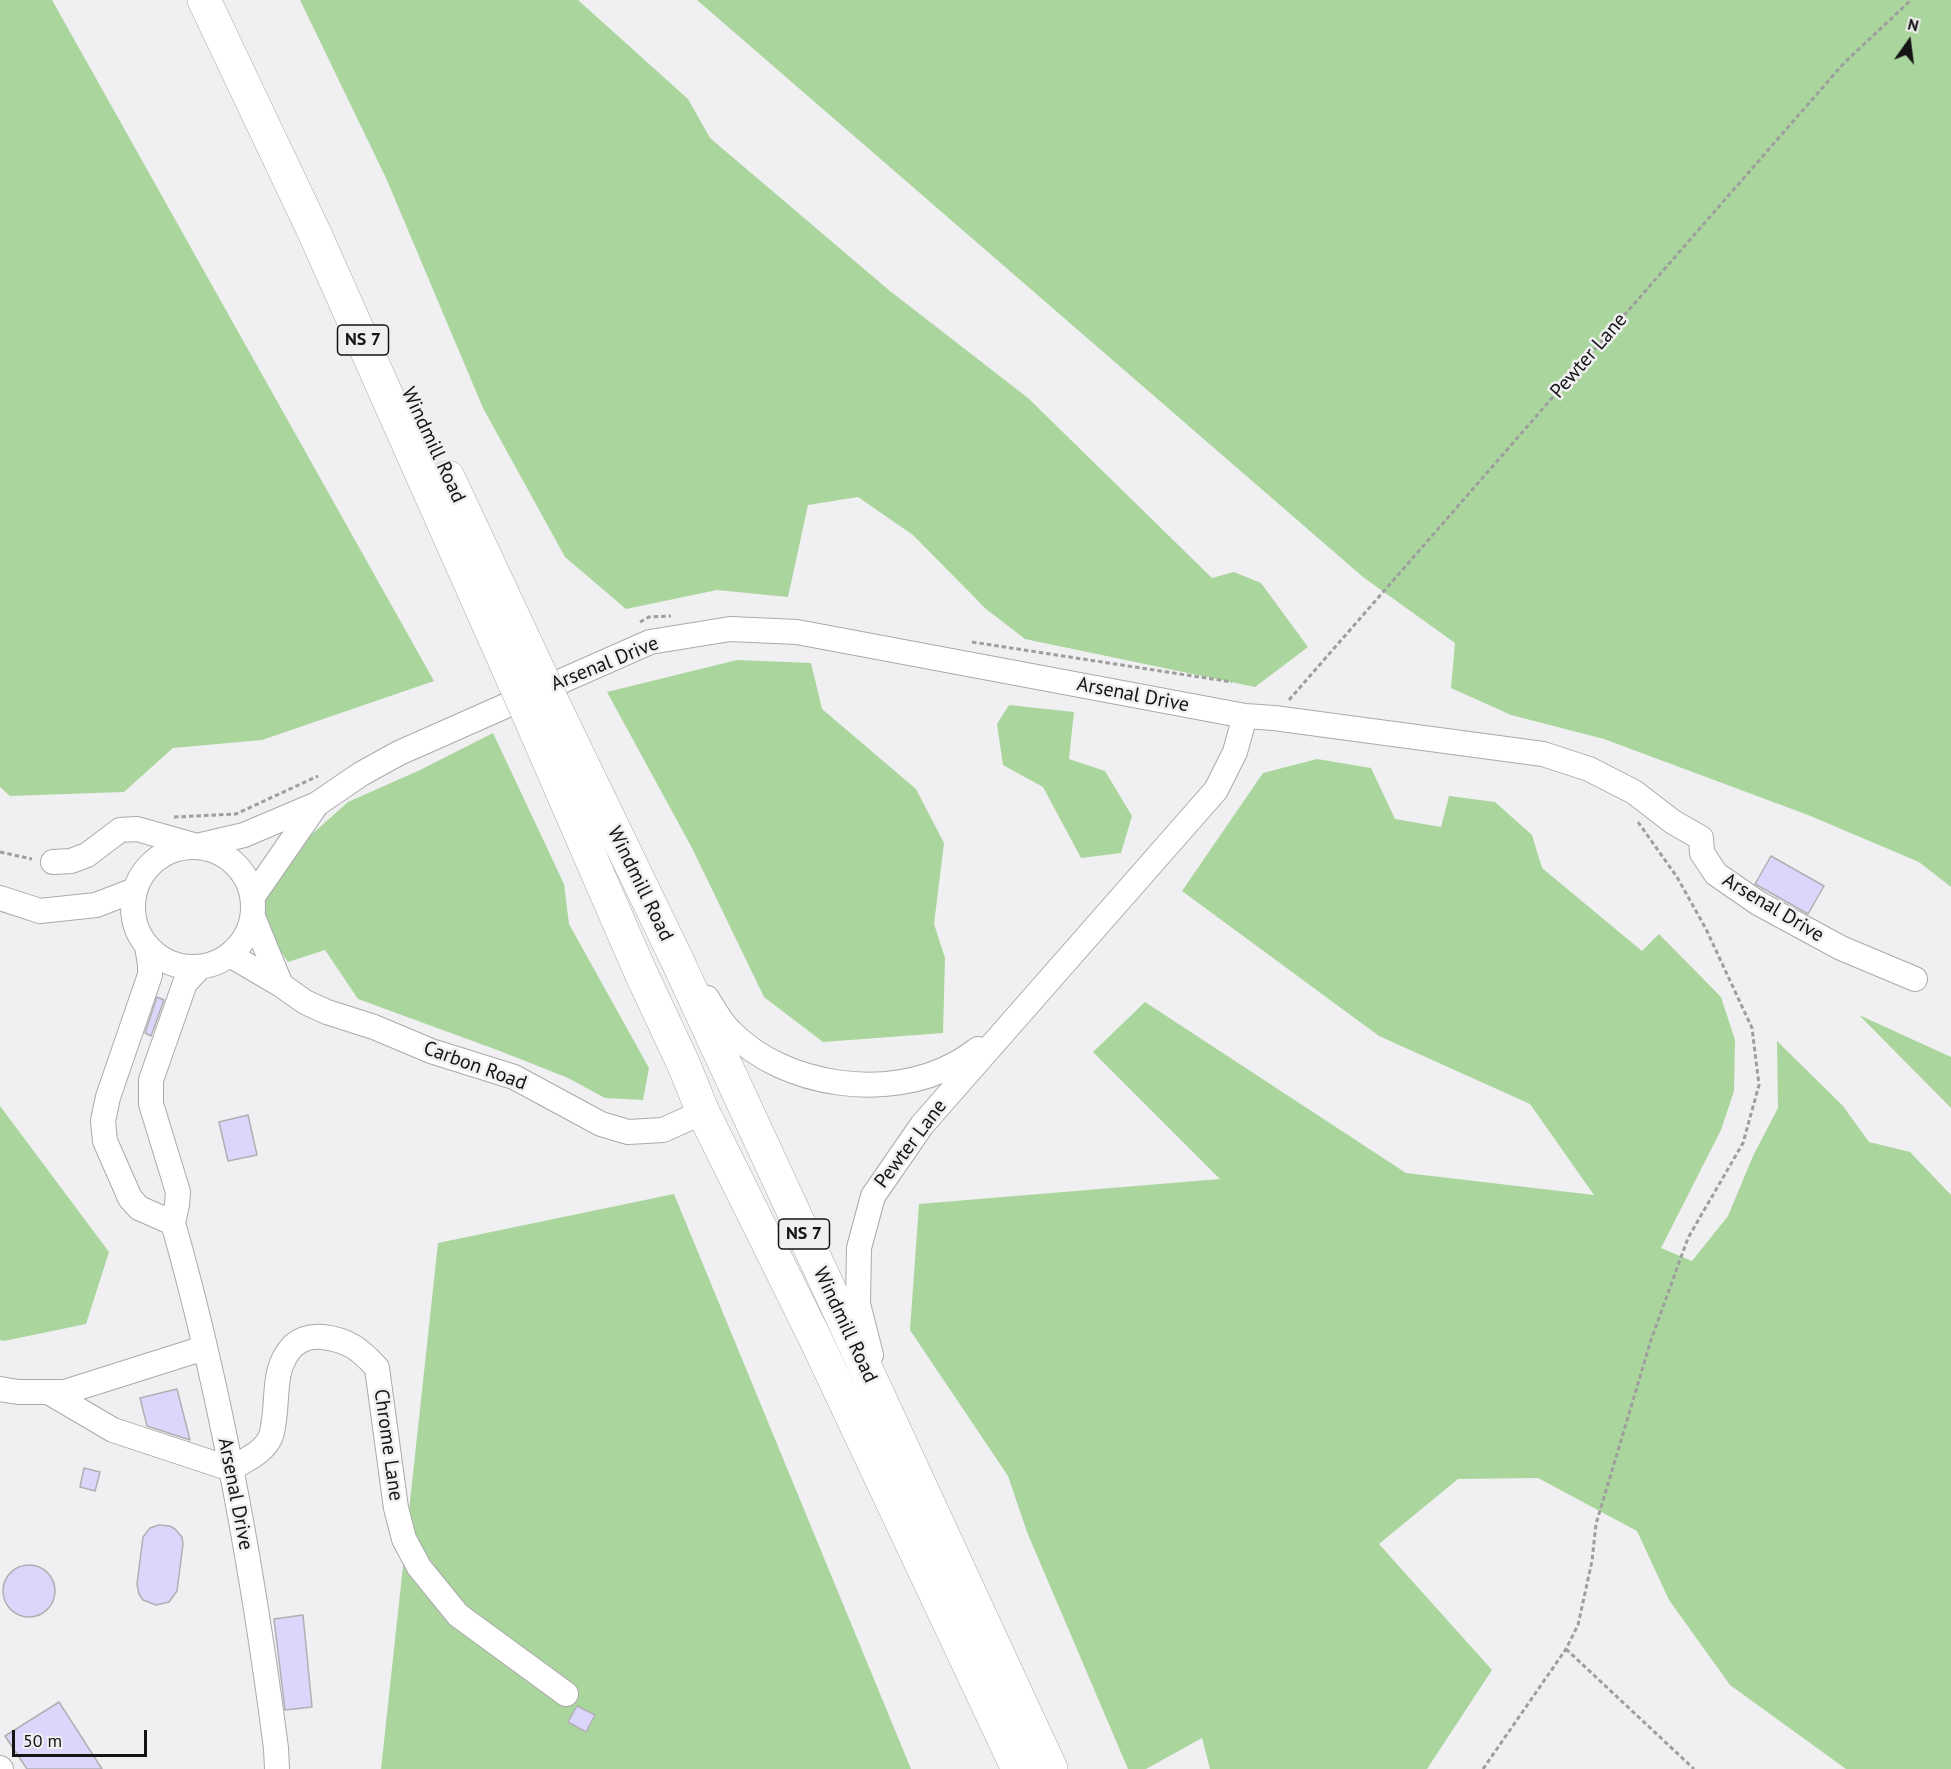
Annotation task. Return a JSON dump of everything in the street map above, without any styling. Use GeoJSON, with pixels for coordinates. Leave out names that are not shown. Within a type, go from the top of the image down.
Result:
{"type":"FeatureCollection","features":[{"type":"Feature","properties":{"kind":"highway","name":"Windmill Road"},"geometry":{"type":"LineString","coordinates":[[204,0],[534,693],[626,854],[683,973],[1051,1769]]}},
{"type":"Feature","properties":{"kind":"highway","name":"Windmill Road"},"geometry":{"type":"LineString","coordinates":[[228,0],[534,693],[635,961],[683,1063],[703,1112],[814,1336],[1018,1769]]}},
{"type":"Feature","properties":{"kind":"lane","name":"Arsenal Drive"},"geometry":{"type":"LineString","coordinates":[[197,846],[244,835],[317,804],[361,774],[399,753],[650,642],[730,629],[797,632],[1245,716],[1544,754],[1589,769],[1634,792],[1673,822],[1701,838],[1702,853],[1716,874],[1758,903],[1841,948],[1915,979]]}},
{"type":"Feature","properties":{"kind":"lane","name":"Pewter Lane"},"geometry":{"type":"LineString","coordinates":[[948,1546],[938,1510],[877,1372],[858,1304],[859,1248],[873,1196],[922,1125],[1215,790],[1235,752],[1245,716]]}},
{"type":"Feature","properties":{"kind":"lane","name":"Arsenal Drive"},"geometry":{"type":"LineString","coordinates":[[254,906],[317,804]]}},
{"type":"Feature","properties":{"kind":"lane"},"geometry":{"type":"LineString","coordinates":[[53,862],[71,861],[87,855],[120,830],[137,829],[217,851],[235,862],[247,878],[254,906],[281,985]]}},
{"type":"Feature","properties":{"kind":"lane"},"geometry":{"type":"LineString","coordinates":[[197,846],[177,848],[158,857],[143,872],[133,900],[136,930],[147,947],[162,960],[180,967],[200,968],[219,962],[235,951],[247,935],[254,906]]}},
{"type":"Feature","properties":{"kind":"lane","name":"Pewter Lane"},"geometry":{"type":"LineString","coordinates":[[626,854],[642,878],[701,991],[730,1032],[759,1055],[802,1075],[830,1082],[874,1085],[923,1076],[954,1065],[981,1047],[1051,979]]}},
{"type":"Feature","properties":{"kind":"lane"},"geometry":{"type":"LineString","coordinates":[[0,898],[40,911],[133,900]]}},
{"type":"Feature","properties":{"kind":"lane"},"geometry":{"type":"LineString","coordinates":[[147,947],[150,975],[108,1097],[103,1121],[105,1141],[130,1198],[139,1208],[172,1223]]}},
{"type":"Feature","properties":{"kind":"lane","name":"Carbon Road"},"geometry":{"type":"LineString","coordinates":[[230,955],[305,1002],[431,1051],[514,1077],[601,1124],[628,1132],[663,1130],[703,1112]]}},
{"type":"Feature","properties":{"kind":"lane","name":"Arsenal Drive"},"geometry":{"type":"LineString","coordinates":[[200,968],[185,983],[151,1080],[151,1104],[178,1192],[172,1223],[191,1288],[231,1469],[259,1618],[273,1762]]}},
{"type":"Feature","properties":{"kind":"lane"},"geometry":{"type":"LineString","coordinates":[[119,1066],[151,1080]]}},
{"type":"Feature","properties":{"kind":"lane","name":"Chrome Lane"},"geometry":{"type":"LineString","coordinates":[[231,1469],[263,1448],[272,1436],[280,1365],[286,1354],[300,1340],[314,1336],[350,1344],[364,1354],[377,1368],[396,1508],[404,1539],[419,1567],[458,1615],[566,1694]]}},
{"type":"Feature","properties":{"kind":"lane"},"geometry":{"type":"LineString","coordinates":[[0,1389],[18,1392],[65,1392],[204,1348]]}},
{"type":"Feature","properties":{"kind":"lane"},"geometry":{"type":"LineString","coordinates":[[50,1393],[113,1430],[231,1469]]}},
{"type":"Feature","properties":{"kind":"path","name":"Pewter Lane"},"geometry":{"type":"LineString","coordinates":[[1274,718],[1844,63],[1911,0]]}},
{"type":"Feature","properties":{"kind":"path"},"geometry":{"type":"LineString","coordinates":[[639,623],[649,617],[671,616]]}},
{"type":"Feature","properties":{"kind":"path"},"geometry":{"type":"LineString","coordinates":[[971,642],[1232,682]]}},
{"type":"Feature","properties":{"kind":"path"},"geometry":{"type":"LineString","coordinates":[[168,817],[236,813],[321,775]]}},
{"type":"Feature","properties":{"kind":"path"},"geometry":{"type":"LineString","coordinates":[[1483,1769],[1566,1649],[1578,1625],[1592,1561],[1596,1524],[1651,1340],[1688,1238],[1743,1143],[1759,1085],[1752,1028],[1706,930],[1677,877],[1635,819]]}},
{"type":"Feature","properties":{"kind":"path"},"geometry":{"type":"LineString","coordinates":[[0,852],[53,862]]}},
{"type":"Feature","properties":{"kind":"path"},"geometry":{"type":"LineString","coordinates":[[1566,1649],[1694,1769]]}},
{"type":"Feature","properties":{"kind":"green space"},"geometry":{"type":"Polygon","coordinates":[[[0,0],[52,0],[434,681],[262,740],[173,748],[124,792],[10,796],[0,787],[0,0]]]}},
{"type":"Feature","properties":{"kind":"green space"},"geometry":{"type":"Polygon","coordinates":[[[300,0],[578,0],[688,99],[710,138],[890,291],[1028,398],[1212,578],[1234,572],[1261,583],[1308,647],[1255,687],[1025,639],[986,609],[913,535],[858,497],[808,505],[788,597],[717,590],[626,609],[565,557],[483,408],[386,178],[300,0]]]}},
{"type":"Feature","properties":{"kind":"green space"},"geometry":{"type":"Polygon","coordinates":[[[697,0],[1951,0],[1951,887],[1919,862],[1808,815],[1604,739],[1511,715],[1451,688],[1455,643],[1363,577],[697,0]]]}},
{"type":"Feature","properties":{"kind":"green space"},"geometry":{"type":"Polygon","coordinates":[[[737,660],[811,663],[822,709],[916,789],[944,843],[934,924],[945,958],[943,1033],[823,1042],[764,997],[692,848],[607,692],[737,660]]]}},
{"type":"Feature","properties":{"kind":"green space"},"geometry":{"type":"Polygon","coordinates":[[[1009,705],[1074,712],[1069,759],[1105,771],[1132,816],[1121,853],[1081,858],[1043,787],[1003,765],[997,724],[1009,705]]]}},
{"type":"Feature","properties":{"kind":"green space"},"geometry":{"type":"Polygon","coordinates":[[[493,733],[564,884],[569,924],[649,1068],[643,1100],[605,1098],[568,1078],[358,999],[325,950],[288,962],[266,931],[259,907],[266,875],[348,802],[420,770],[493,733]]]}},
{"type":"Feature","properties":{"kind":"green space"},"geometry":{"type":"Polygon","coordinates":[[[1317,759],[1371,768],[1395,819],[1441,827],[1449,796],[1495,802],[1532,835],[1542,868],[1642,951],[1659,934],[1721,997],[1735,1040],[1734,1091],[1721,1130],[1661,1248],[1692,1261],[1728,1216],[1753,1156],[1778,1108],[1777,1041],[1843,1106],[1869,1142],[1910,1152],[1951,1195],[1951,1769],[1846,1769],[1730,1685],[1669,1600],[1637,1531],[1538,1478],[1458,1479],[1379,1544],[1492,1670],[1427,1769],[1210,1769],[1202,1738],[1146,1769],[1128,1769],[1027,1532],[1008,1476],[910,1330],[919,1204],[1220,1179],[1093,1052],[1145,1002],[1406,1173],[1594,1195],[1530,1104],[1379,1036],[1182,891],[1263,773],[1317,759]]]}},
{"type":"Feature","properties":{"kind":"green space"},"geometry":{"type":"Polygon","coordinates":[[[1859,1015],[1951,1057],[1951,1108],[1859,1015]]]}},
{"type":"Feature","properties":{"kind":"green space"},"geometry":{"type":"Polygon","coordinates":[[[0,1106],[109,1252],[86,1324],[4,1341],[0,1340],[0,1106]]]}},
{"type":"Feature","properties":{"kind":"green space"},"geometry":{"type":"Polygon","coordinates":[[[674,1194],[911,1769],[381,1769],[438,1243],[674,1194]]]}},
{"type":"Feature","properties":{"kind":"building"},"geometry":{"type":"Polygon","coordinates":[[[1771,856],[1824,886],[1808,914],[1755,884],[1771,856]]]}},
{"type":"Feature","properties":{"kind":"building"},"geometry":{"type":"Polygon","coordinates":[[[157,997],[164,1000],[151,1036],[145,1033],[157,997]]]}},
{"type":"Feature","properties":{"kind":"building"},"geometry":{"type":"Polygon","coordinates":[[[248,1115],[257,1155],[228,1161],[219,1122],[248,1115]]]}},
{"type":"Feature","properties":{"kind":"building"},"geometry":{"type":"Polygon","coordinates":[[[177,1389],[190,1440],[147,1426],[140,1398],[177,1389]]]}},
{"type":"Feature","properties":{"kind":"building"},"geometry":{"type":"Polygon","coordinates":[[[84,1468],[100,1472],[95,1491],[80,1487],[84,1468]]]}},
{"type":"Feature","properties":{"kind":"building"},"geometry":{"type":"Polygon","coordinates":[[[159,1525],[175,1529],[182,1537],[183,1544],[177,1591],[169,1602],[156,1605],[143,1600],[137,1584],[143,1537],[150,1528],[159,1525]]]}},
{"type":"Feature","properties":{"kind":"building"},"geometry":{"type":"Polygon","coordinates":[[[29,1565],[43,1569],[51,1577],[55,1591],[51,1605],[43,1613],[29,1617],[15,1613],[7,1605],[3,1591],[7,1577],[15,1569],[29,1565]]]}},
{"type":"Feature","properties":{"kind":"building"},"geometry":{"type":"Polygon","coordinates":[[[303,1615],[312,1707],[285,1710],[274,1619],[303,1615]]]}},
{"type":"Feature","properties":{"kind":"building"},"geometry":{"type":"Polygon","coordinates":[[[59,1702],[102,1769],[27,1769],[5,1736],[59,1702]]]}},
{"type":"Feature","properties":{"kind":"building"},"geometry":{"type":"Polygon","coordinates":[[[577,1706],[595,1715],[586,1732],[568,1722],[577,1706]]]}}]}
